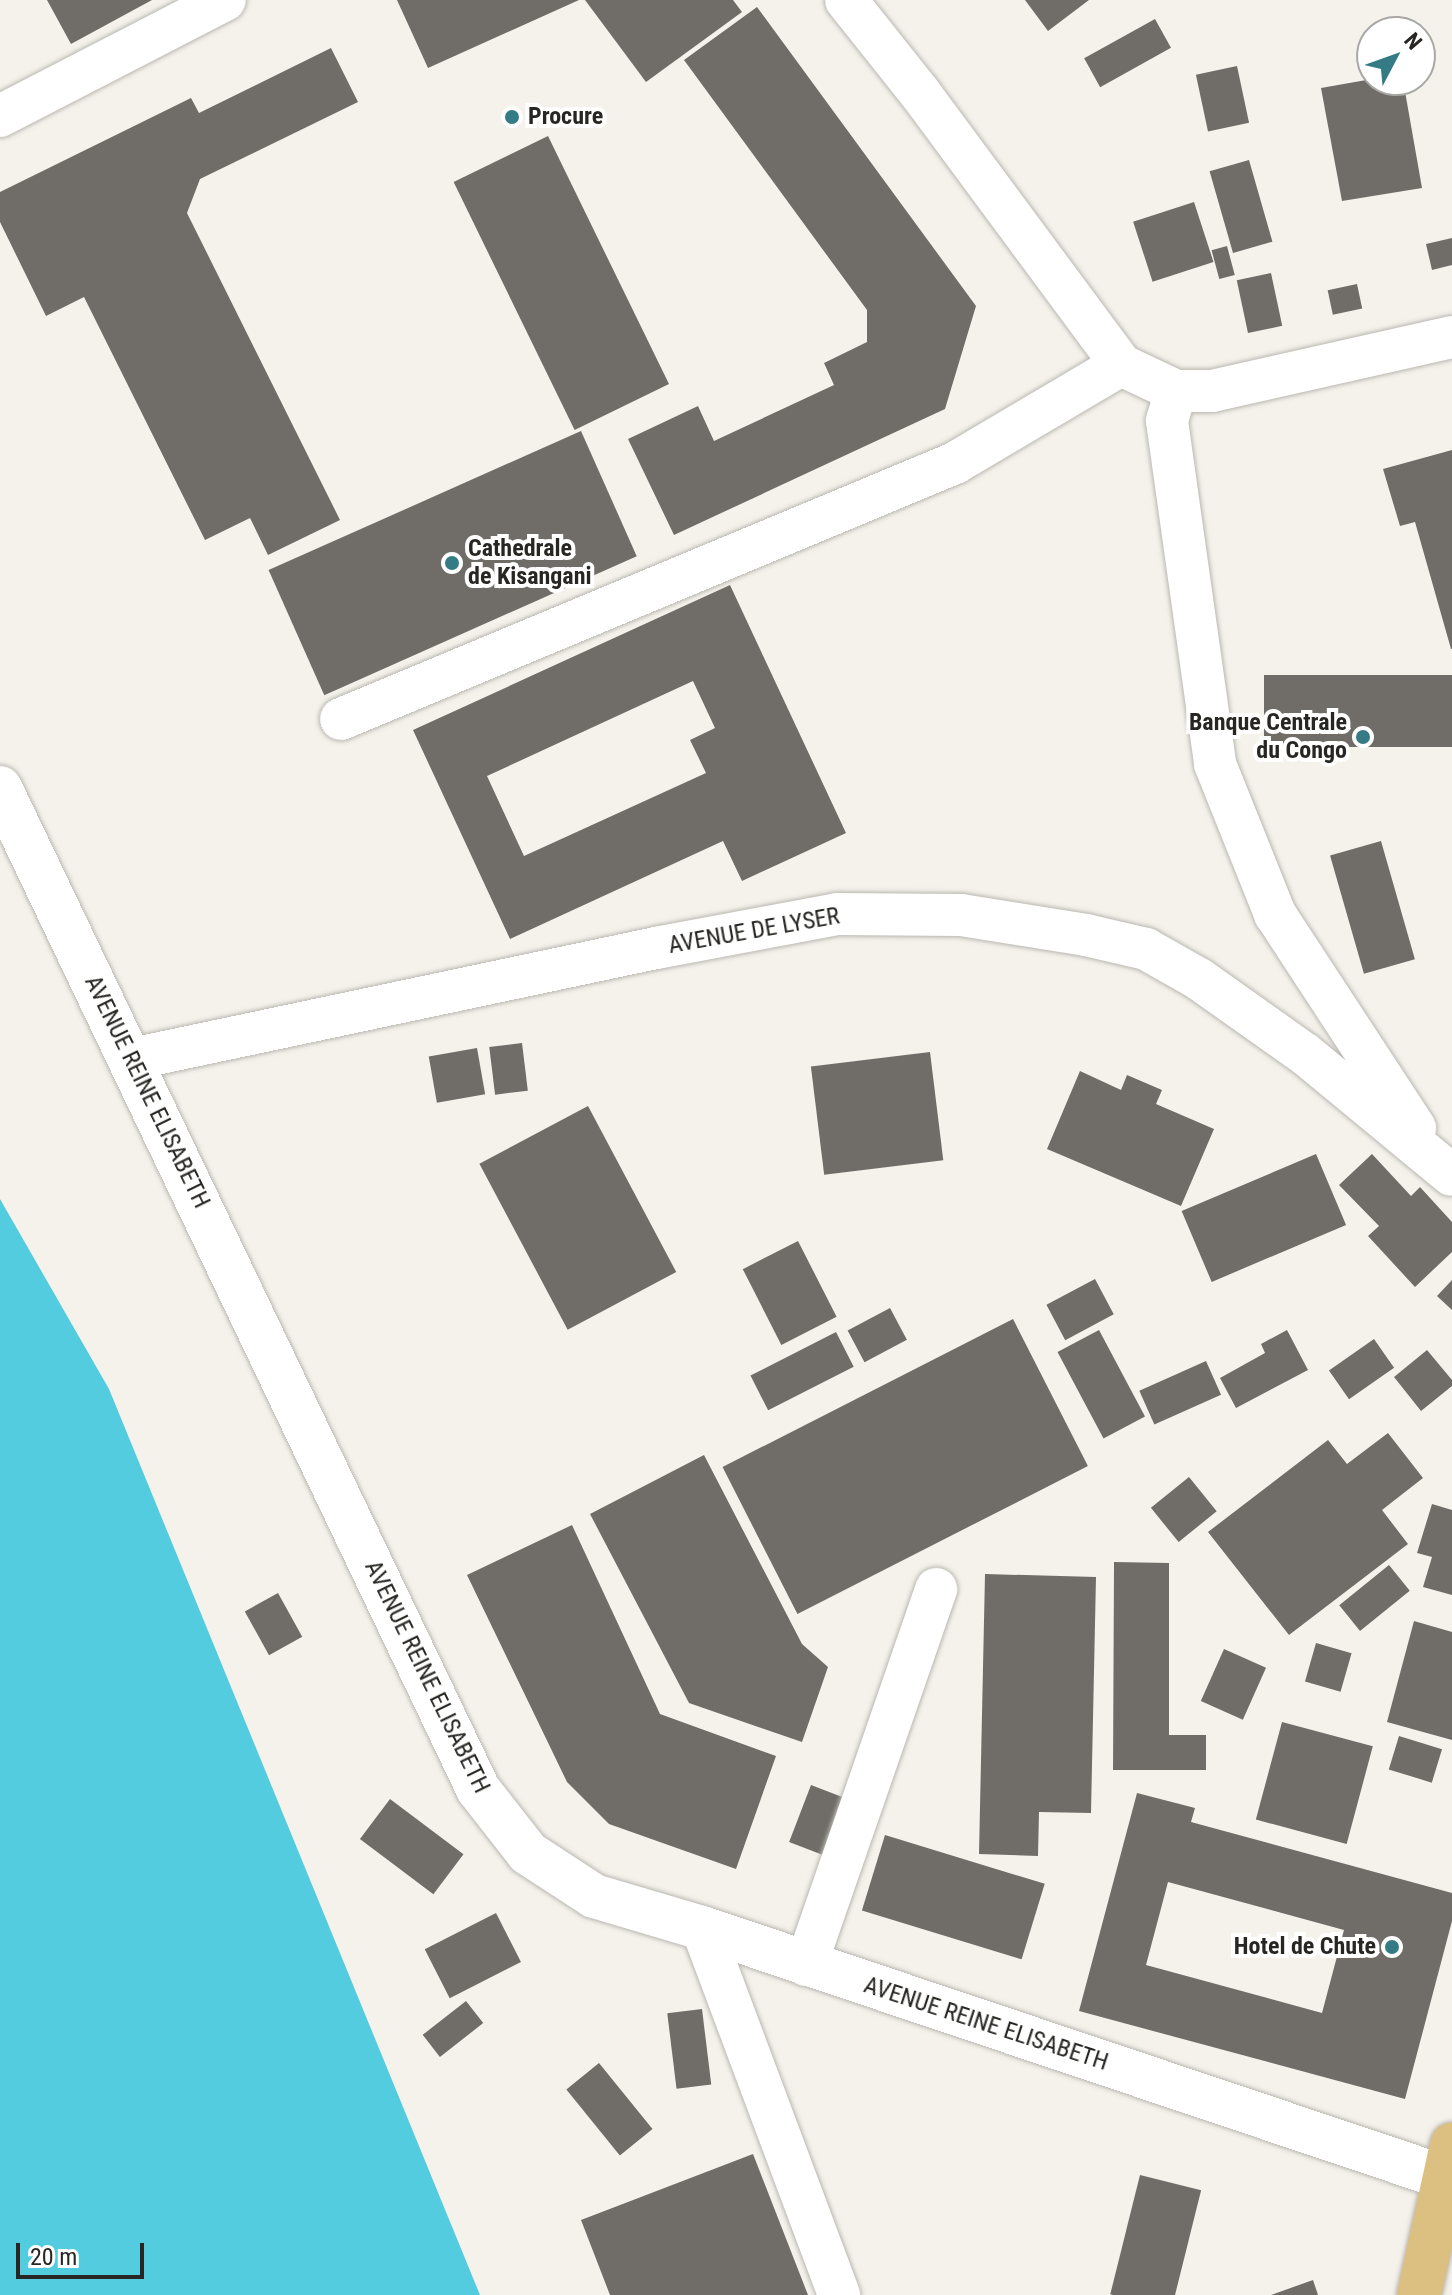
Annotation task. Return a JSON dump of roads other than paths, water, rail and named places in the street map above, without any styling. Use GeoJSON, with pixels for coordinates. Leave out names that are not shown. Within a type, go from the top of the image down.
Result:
{"type":"FeatureCollection","features":[{"type":"Feature","properties":{"kind":"highway"},"geometry":{"type":"LineString","coordinates":[[1419,2295],[1449,2167]]}},
{"type":"Feature","properties":{"kind":"street"},"geometry":{"type":"LineString","coordinates":[[0,116],[225,0]]}},
{"type":"Feature","properties":{"kind":"street"},"geometry":{"type":"LineString","coordinates":[[846,0],[920,93],[1121,365],[1176,391],[1212,391],[1452,337]]}},
{"type":"Feature","properties":{"kind":"street"},"geometry":{"type":"LineString","coordinates":[[341,719],[955,463],[1121,365]]}},
{"type":"Feature","properties":{"kind":"street"},"geometry":{"type":"LineString","coordinates":[[1176,391],[1167,421],[1215,764],[1275,914],[1445,1170]]}},
{"type":"Feature","properties":{"kind":"street","name":"AVENUE REINE ELISABETH"},"geometry":{"type":"LineString","coordinates":[[0,788],[478,1789],[528,1853],[594,1896],[1449,2167]]}},
{"type":"Feature","properties":{"kind":"street","name":"AVENUE DE LYSER"},"geometry":{"type":"LineString","coordinates":[[132,1059],[656,948],[837,914],[961,915],[1086,935],[1146,949],[1199,979],[1305,1054],[1445,1170]]}},
{"type":"Feature","properties":{"kind":"street"},"geometry":{"type":"LineString","coordinates":[[806,1965],[936,1589]]}},
{"type":"Feature","properties":{"kind":"street"},"geometry":{"type":"LineString","coordinates":[[702,1928],[839,2295]]}},
{"type":"Feature","properties":{"kind":"water"},"geometry":{"type":"Polygon","coordinates":[[[0,1199],[109,1389],[480,2295],[0,2295],[0,1199]]]}},
{"type":"Feature","properties":{"kind":"place","name":"Procure"},"geometry":{"type":"Point","coordinates":[512,117]}},
{"type":"Feature","properties":{"kind":"place","name":"Cathedrale de Kisangani"},"geometry":{"type":"Point","coordinates":[452,563]}},
{"type":"Feature","properties":{"kind":"place","name":"Banque Centrale du Congo"},"geometry":{"type":"Point","coordinates":[1363,737]}},
{"type":"Feature","properties":{"kind":"place","name":"Hotel de Chute"},"geometry":{"type":"Point","coordinates":[1392,1947]}}]}
